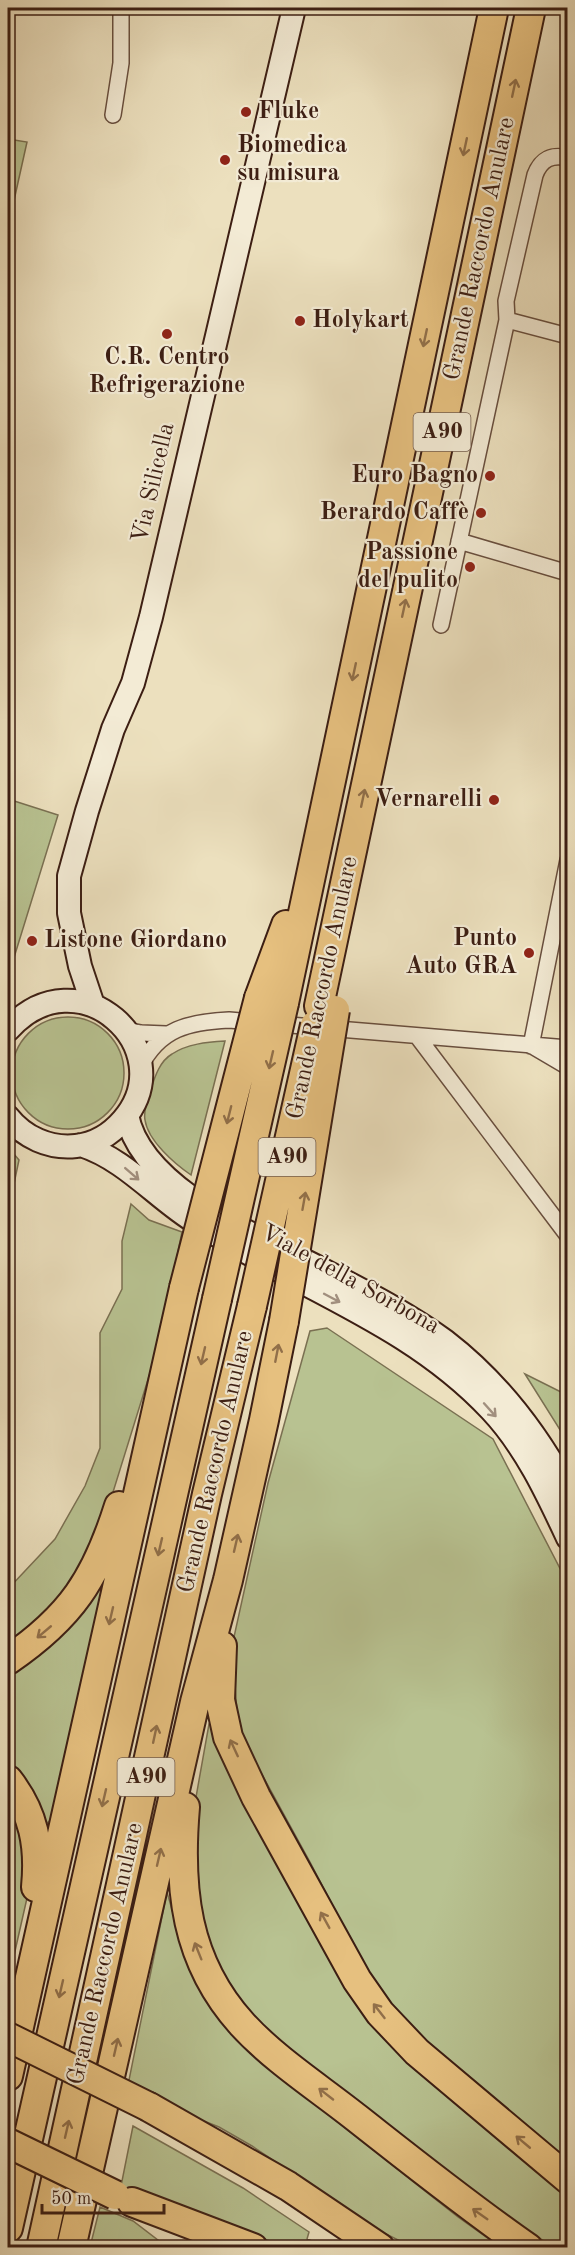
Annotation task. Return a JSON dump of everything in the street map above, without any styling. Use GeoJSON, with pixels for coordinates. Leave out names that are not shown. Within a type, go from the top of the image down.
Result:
{"type":"FeatureCollection","features":[{"type":"Feature","properties":{"kind":"highway","name":"Grande Raccordo Anulare"},"geometry":{"type":"LineString","coordinates":[[8,2228],[217,1299],[271,1000],[317,841],[495,8]]}},
{"type":"Feature","properties":{"kind":"highway","name":"Grande Raccordo Anulare"},"geometry":{"type":"LineString","coordinates":[[40,2247],[205,1505],[327,1008],[351,856],[531,8]]}},
{"type":"Feature","properties":{"kind":"highway"},"geometry":{"type":"LineString","coordinates":[[8,2076],[184,1287],[271,1000]]}},
{"type":"Feature","properties":{"kind":"highway"},"geometry":{"type":"LineString","coordinates":[[71,2247],[195,1702],[228,1580],[264,1420],[284,1321],[327,1008]]}},
{"type":"Feature","properties":{"kind":"highway"},"geometry":{"type":"LineString","coordinates":[[8,1660],[49,1629],[82,1591],[105,1548],[129,1475],[151,1436]]}},
{"type":"Feature","properties":{"kind":"highway"},"geometry":{"type":"LineString","coordinates":[[228,1580],[220,1661],[221,1707],[228,1737],[256,1797],[357,1980],[380,2013],[417,2052],[567,2179]]}},
{"type":"Feature","properties":{"kind":"highway"},"geometry":{"type":"LineString","coordinates":[[195,1702],[183,1836],[182,1882],[192,1934],[201,1960],[216,1986],[241,2023],[272,2052],[473,2209],[528,2247]]}},
{"type":"Feature","properties":{"kind":"highway"},"geometry":{"type":"LineString","coordinates":[[8,1780],[26,1808],[38,1853],[24,2002]]}},
{"type":"Feature","properties":{"kind":"highway"},"geometry":{"type":"LineString","coordinates":[[8,2037],[149,2107],[398,2247]]}},
{"type":"Feature","properties":{"kind":"highway"},"geometry":{"type":"LineString","coordinates":[[8,2143],[123,2199],[253,2247]]}},
{"type":"Feature","properties":{"kind":"highway"},"geometry":{"type":"LineString","coordinates":[[288,2186],[380,2247]]}},
{"type":"Feature","properties":{"kind":"highway"},"geometry":{"type":"LineString","coordinates":[[123,2199],[193,2247]]}},
{"type":"Feature","properties":{"kind":"street"},"geometry":{"type":"LineString","coordinates":[[113,115],[121,63],[121,8]]}},
{"type":"Feature","properties":{"kind":"street","name":"Via Silicella"},"geometry":{"type":"LineString","coordinates":[[93,1005],[80,966],[68,901],[72,864],[108,744],[133,683],[151,617],[294,8]]}},
{"type":"Feature","properties":{"kind":"street"},"geometry":{"type":"LineString","coordinates":[[441,625],[507,320],[506,301],[536,175],[544,161],[554,156],[567,158]]}},
{"type":"Feature","properties":{"kind":"street"},"geometry":{"type":"LineString","coordinates":[[507,320],[567,336]]}},
{"type":"Feature","properties":{"kind":"street"},"geometry":{"type":"LineString","coordinates":[[459,541],[567,573]]}},
{"type":"Feature","properties":{"kind":"street"},"geometry":{"type":"LineString","coordinates":[[531,1046],[564,892],[567,860]]}},
{"type":"Feature","properties":{"kind":"street"},"geometry":{"type":"LineString","coordinates":[[8,1030],[29,1011],[64,998],[70,991],[80,966]]}},
{"type":"Feature","properties":{"kind":"street"},"geometry":{"type":"LineString","coordinates":[[8,1117],[16,1127],[36,1140],[58,1146],[81,1145],[105,1136],[115,1129],[127,1115],[139,1089],[140,1066],[136,1047],[126,1030],[116,1020],[93,1005],[76,1001],[58,1001]]}},
{"type":"Feature","properties":{"kind":"street"},"geometry":{"type":"LineString","coordinates":[[126,1030],[166,1034],[200,1023],[238,1020],[567,1048]]}},
{"type":"Feature","properties":{"kind":"street"},"geometry":{"type":"LineString","coordinates":[[140,1066],[154,1045],[166,1034]]}},
{"type":"Feature","properties":{"kind":"street"},"geometry":{"type":"LineString","coordinates":[[417,1036],[567,1236]]}},
{"type":"Feature","properties":{"kind":"street"},"geometry":{"type":"LineString","coordinates":[[531,1046],[567,1067]]}},
{"type":"Feature","properties":{"kind":"street","name":"Viale della Sorbona"},"geometry":{"type":"LineString","coordinates":[[127,1115],[131,1134],[139,1146],[160,1171],[185,1194],[215,1214],[404,1314],[459,1353],[496,1386],[526,1423],[548,1456],[567,1491]]}},
{"type":"Feature","properties":{"kind":"street","name":"Viale della Sorbona"},"geometry":{"type":"LineString","coordinates":[[81,1145],[121,1164],[155,1194],[188,1218],[243,1251],[396,1333],[443,1366],[482,1401],[504,1426],[535,1472],[567,1538]]}},
{"type":"Feature","properties":{"kind":"green space"},"geometry":{"type":"Polygon","coordinates":[[[8,139],[27,142],[13,205],[8,204],[8,139]]]}},
{"type":"Feature","properties":{"kind":"green space"},"geometry":{"type":"Polygon","coordinates":[[[8,799],[58,815],[8,977],[8,799]]]}},
{"type":"Feature","properties":{"kind":"green space"},"geometry":{"type":"Polygon","coordinates":[[[68,1017],[90,1021],[108,1033],[120,1051],[124,1073],[120,1095],[108,1113],[90,1125],[68,1129],[46,1125],[28,1113],[16,1095],[12,1073],[16,1051],[28,1033],[46,1021],[68,1017]]]}},
{"type":"Feature","properties":{"kind":"green space"},"geometry":{"type":"Polygon","coordinates":[[[225,1041],[191,1175],[170,1158],[151,1136],[145,1120],[146,1104],[156,1074],[168,1057],[191,1046],[225,1041]]]}},
{"type":"Feature","properties":{"kind":"green space"},"geometry":{"type":"Polygon","coordinates":[[[8,1147],[19,1160],[8,1212],[8,1147]]]}},
{"type":"Feature","properties":{"kind":"green space"},"geometry":{"type":"Polygon","coordinates":[[[131,1204],[149,1220],[182,1232],[159,1344],[109,1505],[72,1587],[8,1651],[8,1589],[55,1539],[85,1486],[100,1448],[100,1333],[122,1289],[122,1241],[131,1204]]]}},
{"type":"Feature","properties":{"kind":"green space"},"geometry":{"type":"Polygon","coordinates":[[[327,1328],[493,1439],[567,1582],[567,2170],[448,2070],[377,1991],[242,1734],[237,1712],[232,1646],[268,1483],[310,1331],[327,1328]]]}},
{"type":"Feature","properties":{"kind":"green space"},"geometry":{"type":"Polygon","coordinates":[[[525,1374],[567,1395],[567,1441],[525,1374]]]}},
{"type":"Feature","properties":{"kind":"green space"},"geometry":{"type":"Polygon","coordinates":[[[98,1586],[105,1587],[54,1818],[44,1825],[24,1782],[8,1764],[8,1669],[98,1586]]]}},
{"type":"Feature","properties":{"kind":"green space"},"geometry":{"type":"Polygon","coordinates":[[[216,1720],[350,1987],[567,2193],[567,2247],[553,2247],[472,2194],[259,2028],[220,1977],[195,1912],[193,1814],[209,1724],[216,1720]]]}},
{"type":"Feature","properties":{"kind":"green space"},"geometry":{"type":"Polygon","coordinates":[[[8,1790],[32,1876],[8,1982],[8,1790]]]}},
{"type":"Feature","properties":{"kind":"green space"},"geometry":{"type":"Polygon","coordinates":[[[167,1892],[178,1931],[275,2073],[458,2217],[500,2247],[414,2248],[378,2230],[252,2146],[219,2127],[176,2110],[128,2085],[167,1892]]]}},
{"type":"Feature","properties":{"kind":"green space"},"geometry":{"type":"Polygon","coordinates":[[[133,2126],[243,2188],[309,2232],[307,2239],[327,2247],[287,2247],[141,2196],[121,2186],[133,2126]]]}},
{"type":"Feature","properties":{"kind":"green space"},"geometry":{"type":"Polygon","coordinates":[[[100,2207],[133,2221],[167,2247],[90,2247],[100,2207]]]}},
{"type":"Feature","properties":{"kind":"place","name":"Fluke"},"geometry":{"type":"Point","coordinates":[246,112]}},
{"type":"Feature","properties":{"kind":"place","name":"Biomedica su misura"},"geometry":{"type":"Point","coordinates":[225,160]}},
{"type":"Feature","properties":{"kind":"place","name":"Holykart"},"geometry":{"type":"Point","coordinates":[300,321]}},
{"type":"Feature","properties":{"kind":"place","name":"C.R. Centro Refrigerazione"},"geometry":{"type":"Point","coordinates":[167,334]}},
{"type":"Feature","properties":{"kind":"place","name":"Euro Bagno"},"geometry":{"type":"Point","coordinates":[490,476]}},
{"type":"Feature","properties":{"kind":"place","name":"Berardo Caffè"},"geometry":{"type":"Point","coordinates":[481,513]}},
{"type":"Feature","properties":{"kind":"place","name":"Passione del pulito"},"geometry":{"type":"Point","coordinates":[470,567]}},
{"type":"Feature","properties":{"kind":"place","name":"Vernarelli"},"geometry":{"type":"Point","coordinates":[494,800]}},
{"type":"Feature","properties":{"kind":"place","name":"Listone Giordano"},"geometry":{"type":"Point","coordinates":[32,941]}},
{"type":"Feature","properties":{"kind":"place","name":"Punto Auto GRA"},"geometry":{"type":"Point","coordinates":[529,953]}}]}
